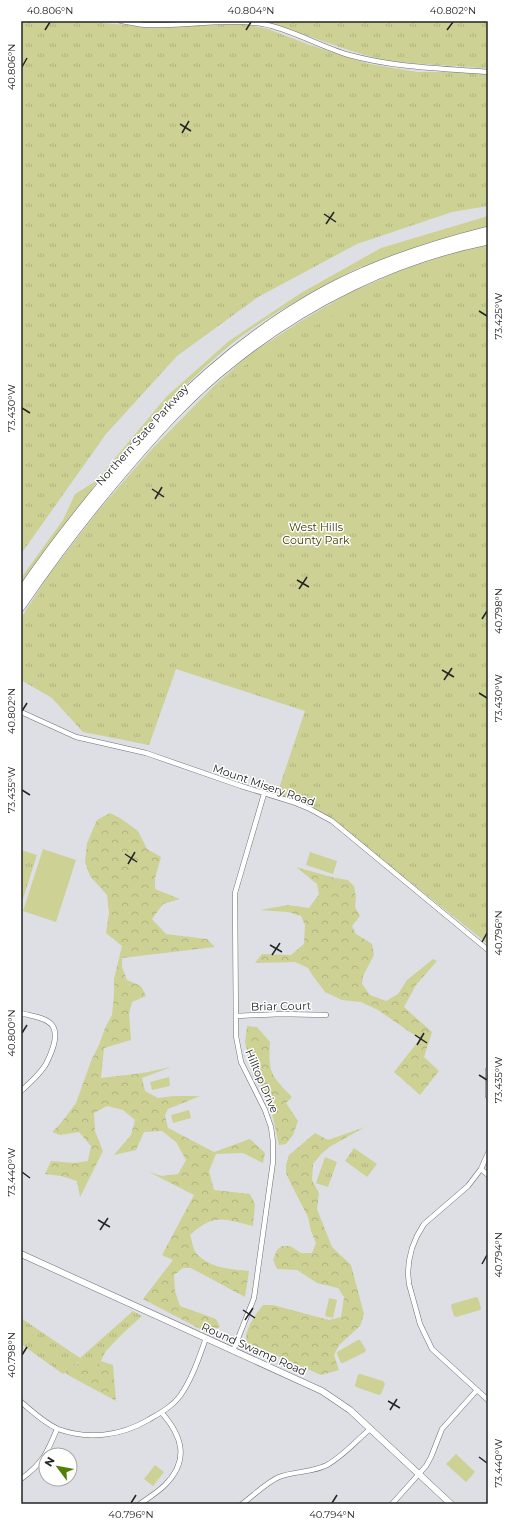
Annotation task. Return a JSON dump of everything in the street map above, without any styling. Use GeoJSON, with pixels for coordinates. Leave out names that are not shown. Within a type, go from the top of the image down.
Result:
{"type":"FeatureCollection","features":[{"type":"Feature","properties":{"kind":"highway","name":"Northern State Parkway"},"geometry":{"type":"LineString","coordinates":[[21,592],[74,520],[141,440],[184,394],[235,350],[273,322],[302,304],[362,273],[418,250],[488,231]]}},
{"type":"Feature","properties":{"kind":"highway","name":"Northern State Parkway"},"geometry":{"type":"LineString","coordinates":[[21,606],[43,574],[106,492],[147,444],[200,389],[236,359],[286,323],[337,293],[423,257],[488,240]]}},
{"type":"Feature","properties":{"kind":"street"},"geometry":{"type":"LineString","coordinates":[[121,21],[147,25],[242,22],[265,24],[328,48],[376,62],[422,68],[488,72]]}},
{"type":"Feature","properties":{"kind":"street","name":"Mount Misery Road"},"geometry":{"type":"LineString","coordinates":[[21,712],[76,738],[146,753],[310,809],[332,821],[488,950]]}},
{"type":"Feature","properties":{"kind":"street","name":"Hilltop Drive"},"geometry":{"type":"LineString","coordinates":[[233,1351],[254,1298],[273,1162],[273,1142],[265,1110],[241,1062],[236,1036],[235,894],[264,794]]}},
{"type":"Feature","properties":{"kind":"street"},"geometry":{"type":"LineString","coordinates":[[21,1013],[47,1020],[53,1026],[56,1033],[46,1064],[32,1082],[21,1091]]}},
{"type":"Feature","properties":{"kind":"street","name":"Briar Court"},"geometry":{"type":"LineString","coordinates":[[236,1016],[281,1014],[326,1015]]}},
{"type":"Feature","properties":{"kind":"street"},"geometry":{"type":"LineString","coordinates":[[488,1070],[488,1096]]}},
{"type":"Feature","properties":{"kind":"street"},"geometry":{"type":"LineString","coordinates":[[488,1153],[481,1169],[468,1186],[424,1224],[417,1236],[408,1261],[409,1284],[420,1324],[432,1349],[488,1400]]}},
{"type":"Feature","properties":{"kind":"street"},"geometry":{"type":"LineString","coordinates":[[481,1169],[488,1175]]}},
{"type":"Feature","properties":{"kind":"street","name":"Round Swamp Road"},"geometry":{"type":"LineString","coordinates":[[21,1254],[322,1391],[350,1410],[418,1475],[451,1504]]}},
{"type":"Feature","properties":{"kind":"street"},"geometry":{"type":"LineString","coordinates":[[21,1402],[34,1413],[58,1429],[85,1435],[102,1435],[118,1433],[136,1428],[171,1406],[185,1387],[206,1338]]}},
{"type":"Feature","properties":{"kind":"street"},"geometry":{"type":"LineString","coordinates":[[392,1504],[431,1458],[442,1429],[477,1390]]}},
{"type":"Feature","properties":{"kind":"street"},"geometry":{"type":"LineString","coordinates":[[140,1504],[164,1486],[173,1476],[181,1456],[177,1434],[162,1412]]}},
{"type":"Feature","properties":{"kind":"street"},"geometry":{"type":"LineString","coordinates":[[21,1479],[33,1471],[41,1463],[48,1452],[58,1429]]}},
{"type":"Feature","properties":{"kind":"street"},"geometry":{"type":"LineString","coordinates":[[242,1504],[280,1476],[307,1472],[326,1465],[343,1453],[370,1429]]}},
{"type":"Feature","properties":{"kind":"green space"},"geometry":{"type":"Polygon","coordinates":[[[21,21],[76,21],[153,27],[245,24],[268,29],[307,44],[369,64],[418,72],[488,74],[488,206],[452,212],[357,244],[258,297],[177,356],[106,434],[21,554],[21,21]]]}},
{"type":"Feature","properties":{"kind":"green space"},"geometry":{"type":"Polygon","coordinates":[[[252,21],[488,21],[488,69],[401,62],[372,57],[298,32],[252,21]]]}},
{"type":"Feature","properties":{"kind":"green space"},"geometry":{"type":"Polygon","coordinates":[[[488,216],[488,227],[367,267],[360,267],[289,305],[238,339],[188,383],[155,416],[124,451],[93,487],[92,492],[21,587],[21,578],[63,520],[75,494],[96,481],[167,396],[229,341],[301,293],[381,248],[488,216]]]}},
{"type":"Feature","properties":{"kind":"green space"},"geometry":{"type":"Polygon","coordinates":[[[488,245],[488,257],[21,627],[21,618],[48,576],[98,511],[151,450],[214,386],[250,354],[301,321],[349,293],[404,269],[459,251],[488,245]]]}},
{"type":"Feature","properties":{"kind":"green space","name":"West Hills County Park"},"geometry":{"type":"Polygon","coordinates":[[[488,254],[488,944],[325,814],[277,794],[305,711],[176,669],[149,745],[83,732],[52,698],[21,680],[21,625],[40,593],[87,533],[158,450],[235,371],[398,278],[488,254]]]}},
{"type":"Feature","properties":{"kind":"green space"},"geometry":{"type":"Polygon","coordinates":[[[110,813],[120,818],[138,831],[147,849],[161,857],[155,878],[155,889],[180,899],[163,904],[152,919],[166,934],[207,939],[215,947],[122,958],[122,967],[127,980],[141,986],[146,996],[132,1002],[129,1014],[131,1040],[104,1048],[101,1078],[143,1073],[171,1067],[142,1078],[145,1091],[158,1098],[174,1096],[200,1096],[168,1109],[165,1115],[168,1128],[214,1152],[250,1139],[265,1153],[263,1163],[243,1153],[216,1154],[209,1171],[214,1190],[250,1194],[255,1204],[253,1226],[226,1220],[213,1221],[206,1223],[190,1235],[196,1253],[207,1262],[220,1267],[249,1271],[245,1297],[191,1268],[183,1268],[174,1275],[175,1291],[180,1306],[216,1319],[220,1327],[206,1332],[143,1299],[173,1260],[162,1255],[194,1195],[149,1172],[162,1176],[178,1174],[186,1160],[176,1142],[162,1131],[144,1132],[136,1150],[114,1155],[131,1135],[135,1120],[123,1110],[107,1106],[94,1113],[95,1131],[103,1151],[80,1197],[77,1181],[61,1176],[45,1174],[51,1161],[74,1163],[88,1161],[91,1146],[79,1132],[60,1135],[52,1132],[76,1103],[91,1061],[112,1015],[114,979],[122,946],[106,933],[109,913],[107,895],[90,876],[85,862],[87,843],[97,820],[110,813]]]}},
{"type":"Feature","properties":{"kind":"green space"},"geometry":{"type":"Polygon","coordinates":[[[43,849],[76,860],[56,922],[23,911],[43,849]]]}},
{"type":"Feature","properties":{"kind":"green space"},"geometry":{"type":"Polygon","coordinates":[[[21,850],[37,855],[23,899],[21,899],[21,850]]]}},
{"type":"Feature","properties":{"kind":"green space"},"geometry":{"type":"Polygon","coordinates":[[[310,852],[337,861],[333,874],[306,865],[310,852]]]}},
{"type":"Feature","properties":{"kind":"green space"},"geometry":{"type":"Polygon","coordinates":[[[296,867],[335,878],[348,880],[354,886],[356,897],[355,907],[360,916],[352,926],[356,934],[372,944],[374,955],[363,976],[362,984],[370,995],[386,1001],[398,994],[407,980],[433,959],[437,961],[416,985],[404,1007],[432,1032],[424,1057],[439,1071],[420,1095],[394,1072],[420,1039],[378,1010],[361,1002],[342,1000],[325,992],[308,968],[295,962],[255,963],[262,954],[291,955],[304,944],[305,925],[301,916],[288,912],[260,910],[288,905],[309,908],[319,894],[317,884],[296,867]]]}},
{"type":"Feature","properties":{"kind":"green space"},"geometry":{"type":"Polygon","coordinates":[[[247,1026],[257,1027],[270,1042],[270,1061],[272,1073],[292,1097],[286,1103],[298,1121],[293,1135],[286,1144],[279,1145],[268,1095],[261,1086],[245,1043],[247,1026]]]}},
{"type":"Feature","properties":{"kind":"green space"},"geometry":{"type":"Polygon","coordinates":[[[169,1077],[170,1086],[152,1090],[150,1082],[169,1077]]]}},
{"type":"Feature","properties":{"kind":"green space"},"geometry":{"type":"Polygon","coordinates":[[[189,1110],[191,1118],[173,1123],[171,1115],[189,1110]]]}},
{"type":"Feature","properties":{"kind":"green space"},"geometry":{"type":"Polygon","coordinates":[[[365,1127],[331,1146],[321,1154],[313,1164],[312,1180],[319,1193],[317,1209],[332,1247],[351,1265],[364,1314],[360,1326],[339,1345],[334,1355],[339,1370],[321,1375],[246,1342],[246,1337],[251,1322],[263,1305],[273,1305],[329,1320],[341,1317],[344,1297],[338,1288],[317,1283],[297,1270],[277,1269],[273,1260],[277,1250],[282,1246],[290,1246],[301,1253],[312,1253],[316,1243],[311,1231],[308,1217],[286,1173],[286,1165],[289,1155],[315,1133],[328,1140],[365,1127]]]}},
{"type":"Feature","properties":{"kind":"green space"},"geometry":{"type":"Polygon","coordinates":[[[354,1148],[377,1164],[367,1177],[345,1161],[354,1148]]]}},
{"type":"Feature","properties":{"kind":"green space"},"geometry":{"type":"Polygon","coordinates":[[[325,1157],[337,1162],[328,1187],[316,1183],[325,1157]]]}},
{"type":"Feature","properties":{"kind":"green space"},"geometry":{"type":"Polygon","coordinates":[[[476,1297],[478,1298],[481,1308],[480,1310],[456,1317],[454,1316],[451,1306],[452,1304],[476,1297]]]}},
{"type":"Feature","properties":{"kind":"green space"},"geometry":{"type":"Polygon","coordinates":[[[329,1298],[337,1300],[333,1318],[325,1316],[329,1298]]]}},
{"type":"Feature","properties":{"kind":"green space"},"geometry":{"type":"Polygon","coordinates":[[[133,1311],[142,1316],[102,1352],[98,1370],[78,1362],[63,1374],[21,1344],[21,1318],[80,1358],[133,1311]]]}},
{"type":"Feature","properties":{"kind":"green space"},"geometry":{"type":"Polygon","coordinates":[[[133,1314],[139,1316],[105,1352],[101,1361],[113,1365],[116,1401],[68,1375],[21,1344],[21,1320],[65,1358],[77,1364],[133,1314]]]}},
{"type":"Feature","properties":{"kind":"green space"},"geometry":{"type":"Polygon","coordinates":[[[360,1340],[366,1350],[365,1352],[341,1363],[337,1352],[360,1340]]]}},
{"type":"Feature","properties":{"kind":"green space"},"geometry":{"type":"Polygon","coordinates":[[[360,1374],[383,1381],[385,1384],[381,1394],[379,1395],[356,1387],[355,1385],[358,1375],[360,1374]]]}},
{"type":"Feature","properties":{"kind":"green space"},"geometry":{"type":"Polygon","coordinates":[[[456,1454],[475,1472],[466,1482],[446,1464],[456,1454]]]}},
{"type":"Feature","properties":{"kind":"green space"},"geometry":{"type":"Polygon","coordinates":[[[155,1465],[164,1472],[153,1486],[144,1479],[155,1465]]]}}]}
